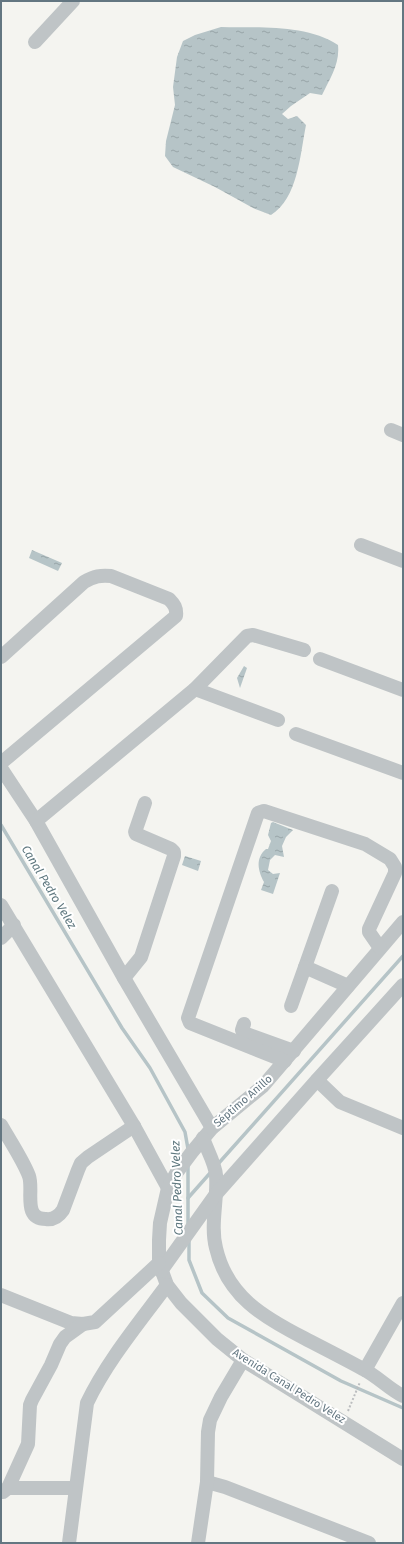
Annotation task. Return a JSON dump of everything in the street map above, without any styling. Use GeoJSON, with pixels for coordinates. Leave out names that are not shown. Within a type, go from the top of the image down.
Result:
{"type":"FeatureCollection","features":[{"type":"Feature","properties":{"kind":"street"},"geometry":{"type":"LineString","coordinates":[[35,42],[73,1]]}},
{"type":"Feature","properties":{"kind":"street"},"geometry":{"type":"LineString","coordinates":[[361,545],[403,562]]}},
{"type":"Feature","properties":{"kind":"street"},"geometry":{"type":"LineString","coordinates":[[1,657],[84,582],[93,577],[102,575],[111,576],[169,599],[174,604],[176,610],[176,616],[1,763]]}},
{"type":"Feature","properties":{"kind":"street"},"geometry":{"type":"LineString","coordinates":[[36,821],[195,689],[249,634],[304,650]]}},
{"type":"Feature","properties":{"kind":"street"},"geometry":{"type":"LineString","coordinates":[[320,659],[403,690]]}},
{"type":"Feature","properties":{"kind":"street"},"geometry":{"type":"LineString","coordinates":[[195,689],[278,720]]}},
{"type":"Feature","properties":{"kind":"street"},"geometry":{"type":"LineString","coordinates":[[296,734],[403,773]]}},
{"type":"Feature","properties":{"kind":"street"},"geometry":{"type":"LineString","coordinates":[[1,768],[36,821],[124,978],[205,1136],[216,1174],[214,1228],[215,1247],[220,1263],[229,1281],[241,1297],[257,1311],[277,1325],[363,1375],[403,1396]]}},
{"type":"Feature","properties":{"kind":"street"},"geometry":{"type":"LineString","coordinates":[[124,978],[140,957],[174,856],[174,852],[171,849],[136,834],[145,803]]}},
{"type":"Feature","properties":{"kind":"street"},"geometry":{"type":"LineString","coordinates":[[289,1056],[190,1023],[188,1018],[258,813],[264,811],[365,844],[390,859],[395,867],[395,873],[369,929],[369,932],[380,948]]}},
{"type":"Feature","properties":{"kind":"street"},"geometry":{"type":"LineString","coordinates":[[291,1006],[332,891]]}},
{"type":"Feature","properties":{"kind":"street"},"geometry":{"type":"LineString","coordinates":[[1,904],[134,1126],[168,1188]]}},
{"type":"Feature","properties":{"kind":"street","name":"Séptimo Anillo"},"geometry":{"type":"LineString","coordinates":[[160,1267],[160,1223],[168,1188],[178,1172],[205,1136],[263,1086],[403,922]]}},
{"type":"Feature","properties":{"kind":"street"},"geometry":{"type":"LineString","coordinates":[[1,938],[14,925]]}},
{"type":"Feature","properties":{"kind":"street"},"geometry":{"type":"LineString","coordinates":[[304,967],[348,986]]}},
{"type":"Feature","properties":{"kind":"street"},"geometry":{"type":"LineString","coordinates":[[1,1295],[71,1322],[83,1324],[95,1322],[160,1267],[175,1252],[216,1194],[403,985]]}},
{"type":"Feature","properties":{"kind":"street"},"geometry":{"type":"LineString","coordinates":[[244,1024],[242,1030],[244,1033],[289,1056]]}},
{"type":"Feature","properties":{"kind":"street"},"geometry":{"type":"LineString","coordinates":[[317,1080],[340,1102],[403,1128]]}},
{"type":"Feature","properties":{"kind":"street"},"geometry":{"type":"LineString","coordinates":[[1,1125],[29,1175],[31,1188],[29,1205],[31,1210],[40,1219],[46,1220],[53,1219],[63,1210],[81,1163],[134,1126]]}},
{"type":"Feature","properties":{"kind":"street","name":"Avenida Canal Pedro Velez"},"geometry":{"type":"LineString","coordinates":[[160,1267],[167,1285],[182,1302],[217,1339],[243,1360],[403,1459]]}},
{"type":"Feature","properties":{"kind":"street"},"geometry":{"type":"LineString","coordinates":[[69,1543],[87,1403],[110,1363],[167,1285]]}},
{"type":"Feature","properties":{"kind":"street"},"geometry":{"type":"LineString","coordinates":[[363,1375],[403,1303]]}},
{"type":"Feature","properties":{"kind":"street"},"geometry":{"type":"LineString","coordinates":[[75,1488],[5,1490],[28,1444],[30,1405],[32,1400],[51,1365],[60,1344],[65,1337],[83,1324]]}},
{"type":"Feature","properties":{"kind":"street"},"geometry":{"type":"LineString","coordinates":[[198,1543],[207,1482],[208,1432],[210,1420],[221,1397],[243,1360]]}},
{"type":"Feature","properties":{"kind":"street"},"geometry":{"type":"LineString","coordinates":[[207,1482],[225,1487],[369,1543]]}},
{"type":"Feature","properties":{"kind":"path"},"geometry":{"type":"LineString","coordinates":[[348,1411],[363,1375]]}},
{"type":"Feature","properties":{"kind":"water"},"geometry":{"type":"Polygon","coordinates":[[[221,27],[281,28],[297,30],[325,38],[338,45],[336,65],[322,95],[310,93],[282,114],[288,119],[297,116],[306,125],[299,162],[292,187],[287,198],[271,215],[253,208],[215,187],[173,167],[165,156],[166,141],[175,105],[173,87],[177,57],[183,41],[195,35],[221,27]]]}},
{"type":"Feature","properties":{"kind":"water"},"geometry":{"type":"Polygon","coordinates":[[[32,550],[62,563],[58,571],[29,558],[32,550]]]}},
{"type":"Feature","properties":{"kind":"water"},"geometry":{"type":"Polygon","coordinates":[[[244,666],[247,668],[240,688],[237,678],[244,666]]]}},
{"type":"Feature","properties":{"kind":"water"},"geometry":{"type":"Polygon","coordinates":[[[273,822],[293,830],[286,837],[282,846],[284,857],[275,855],[270,860],[268,870],[273,874],[280,873],[273,894],[261,890],[264,882],[259,869],[259,860],[260,856],[266,849],[268,849],[271,841],[268,835],[271,823],[273,822]]]}},
{"type":"Feature","properties":{"kind":"water"},"geometry":{"type":"Polygon","coordinates":[[[185,856],[201,861],[198,871],[182,865],[185,856]]]}},
{"type":"Feature","properties":{"kind":"waterway","name":"Canal Pedro Velez"},"geometry":{"type":"LineString","coordinates":[[1,825],[122,1028],[150,1068],[185,1132],[188,1149]]}},
{"type":"Feature","properties":{"kind":"waterway"},"geometry":{"type":"LineString","coordinates":[[218,1164],[403,956]]}},
{"type":"Feature","properties":{"kind":"waterway","name":"Canal Pedro Velez"},"geometry":{"type":"LineString","coordinates":[[188,1166],[188,1225]]}},
{"type":"Feature","properties":{"kind":"waterway"},"geometry":{"type":"LineString","coordinates":[[188,1198],[211,1172]]}},
{"type":"Feature","properties":{"kind":"waterway","name":"Canal Pedro Velez"},"geometry":{"type":"LineString","coordinates":[[189,1240],[189,1260],[202,1293],[228,1318],[341,1381],[403,1408]]}}]}
